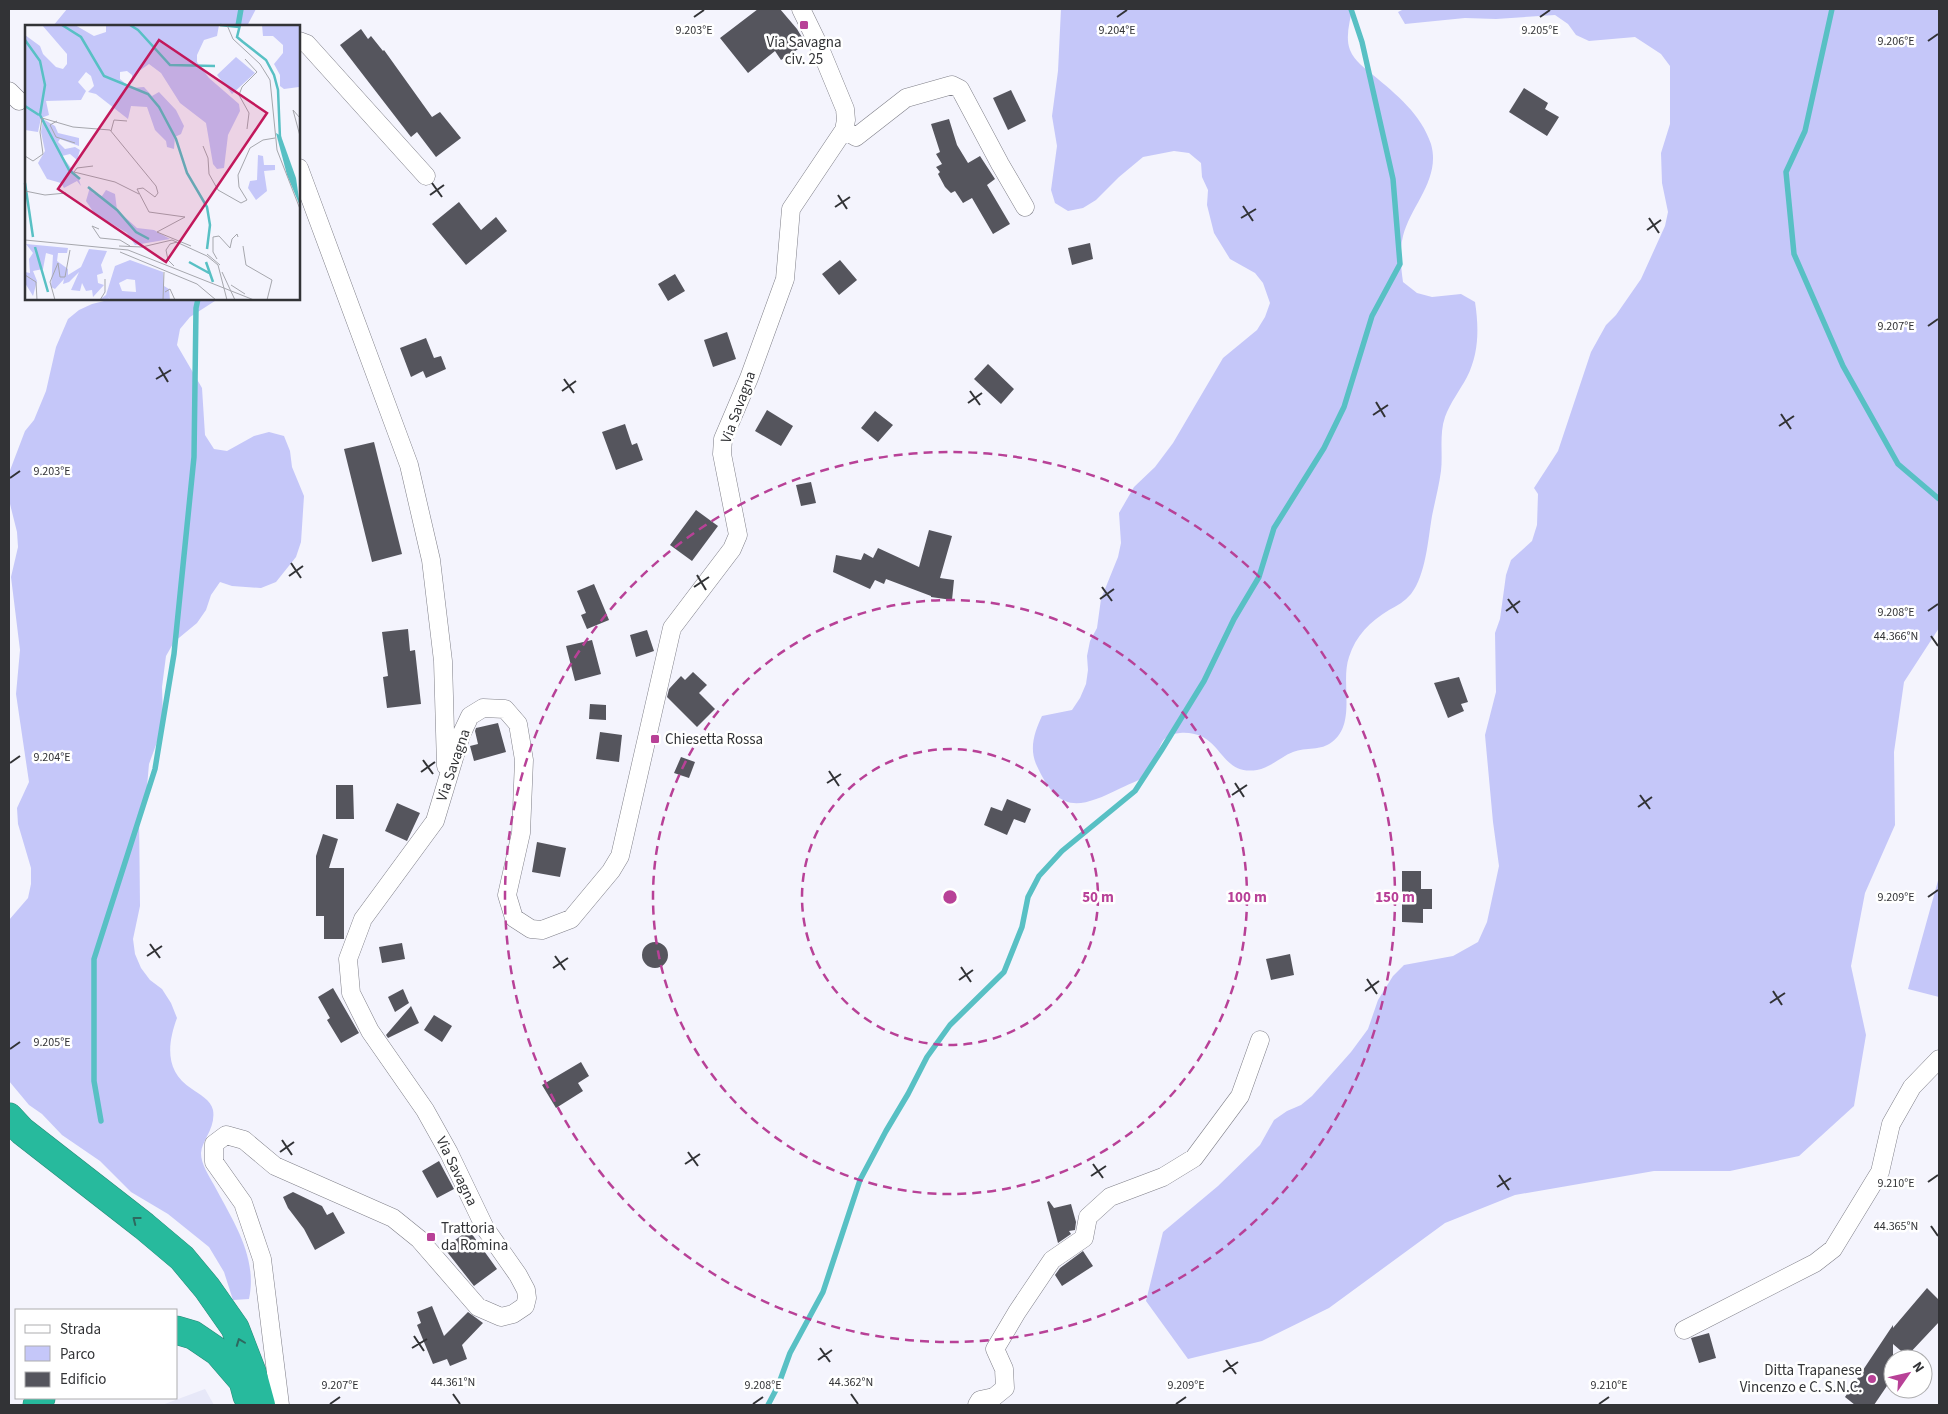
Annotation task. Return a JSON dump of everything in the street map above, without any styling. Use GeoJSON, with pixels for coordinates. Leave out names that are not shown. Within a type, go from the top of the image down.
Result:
{"type":"FeatureCollection","features":[{"type":"Feature","properties":{"kind":"highway"},"geometry":{"type":"LineString","coordinates":[[9,1116],[22,1131],[182,1258],[207,1288],[235,1328],[252,1372],[261,1405]]}},
{"type":"Feature","properties":{"kind":"highway"},"geometry":{"type":"LineString","coordinates":[[178,1331],[193,1335],[218,1352],[243,1381],[250,1405]]}},
{"type":"Feature","properties":{"kind":"street"},"geometry":{"type":"LineString","coordinates":[[801,9],[819,46],[845,109],[846,120],[844,130],[856,137],[906,98],[952,85],[960,89],[1025,206]]}},
{"type":"Feature","properties":{"kind":"street"},"geometry":{"type":"LineString","coordinates":[[300,41],[307,44],[426,176]]}},
{"type":"Feature","properties":{"kind":"street","name":"Via Savagna"},"geometry":{"type":"LineString","coordinates":[[280,1405],[262,1258],[243,1203],[214,1162],[214,1144],[226,1135],[244,1140],[274,1166],[394,1218],[419,1239],[478,1308],[501,1317],[513,1314],[524,1306],[527,1298],[526,1290],[518,1275],[485,1228],[449,1153],[425,1110],[370,1032],[351,993],[348,959],[363,919],[435,821],[446,779],[461,735],[470,716],[483,708],[505,709],[518,724],[524,760],[521,833],[507,895],[514,918],[531,929],[542,930],[571,919],[612,870],[620,856],[672,628],[732,549],[738,535],[722,454],[723,439],[749,378],[785,279],[791,209],[844,130]]}},
{"type":"Feature","properties":{"kind":"street"},"geometry":{"type":"LineString","coordinates":[[300,171],[409,465],[431,560],[443,661],[446,779]]}},
{"type":"Feature","properties":{"kind":"street"},"geometry":{"type":"LineString","coordinates":[[977,1405],[980,1400],[994,1397],[1005,1388],[1004,1369],[995,1349],[1052,1260],[1084,1238],[1088,1217],[1110,1197],[1163,1177],[1194,1158],[1240,1096],[1260,1040]]}},
{"type":"Feature","properties":{"kind":"street"},"geometry":{"type":"LineString","coordinates":[[1684,1330],[1815,1263],[1833,1249],[1880,1172],[1891,1124],[1895,1116],[1912,1087],[1939,1059]]}},
{"type":"Feature","properties":{"kind":"shaded area"},"geometry":{"type":"Polygon","coordinates":[[[205,1389],[214,1405],[162,1405],[205,1389]]]}},
{"type":"Feature","properties":{"kind":"green space"},"geometry":{"type":"Polygon","coordinates":[[[67,9],[256,9],[248,25],[54,25],[67,9]]]}},
{"type":"Feature","properties":{"kind":"green space"},"geometry":{"type":"Polygon","coordinates":[[[1061,9],[1352,9],[1348,35],[1350,50],[1354,58],[1407,105],[1421,123],[1431,144],[1433,157],[1429,180],[1403,236],[1401,259],[1403,282],[1417,293],[1432,297],[1461,294],[1475,302],[1477,321],[1474,359],[1443,424],[1442,464],[1426,556],[1420,577],[1409,597],[1370,624],[1352,649],[1347,667],[1346,714],[1340,734],[1328,745],[1293,752],[1267,767],[1257,770],[1244,770],[1234,766],[1205,738],[1194,734],[1180,733],[1172,735],[1166,738],[1160,746],[1155,764],[1146,775],[1106,795],[1081,803],[1070,803],[1061,799],[1052,792],[1044,780],[1036,764],[1033,751],[1037,727],[1042,716],[1072,710],[1086,684],[1087,656],[1090,641],[1097,628],[1101,599],[1118,557],[1121,543],[1119,513],[1134,487],[1155,467],[1173,443],[1223,358],[1257,330],[1265,317],[1270,303],[1263,283],[1255,273],[1230,259],[1214,233],[1207,205],[1208,190],[1202,177],[1201,163],[1189,153],[1174,151],[1143,157],[1096,200],[1083,208],[1068,211],[1055,203],[1051,190],[1057,146],[1052,116],[1058,71],[1061,9]]]}},
{"type":"Feature","properties":{"kind":"green space"},"geometry":{"type":"Polygon","coordinates":[[[1404,9],[1939,9],[1939,628],[1904,682],[1894,752],[1895,825],[1865,893],[1851,966],[1866,1035],[1854,1106],[1799,1156],[1730,1171],[1654,1171],[1515,1195],[1445,1223],[1329,1308],[1262,1341],[1188,1359],[1146,1301],[1163,1232],[1218,1186],[1260,1145],[1274,1120],[1287,1111],[1301,1105],[1312,1096],[1351,1052],[1368,1029],[1378,1000],[1393,976],[1404,965],[1453,956],[1478,942],[1487,922],[1499,866],[1485,735],[1496,692],[1495,633],[1500,619],[1506,575],[1511,560],[1532,541],[1537,525],[1538,494],[1534,488],[1558,451],[1591,352],[1606,325],[1616,315],[1641,279],[1665,226],[1668,212],[1662,183],[1661,153],[1670,124],[1670,66],[1661,54],[1635,37],[1589,41],[1576,35],[1568,24],[1555,15],[1496,19],[1465,18],[1405,24],[1398,12],[1404,9]]]}},
{"type":"Feature","properties":{"kind":"green space"},"geometry":{"type":"Polygon","coordinates":[[[108,300],[216,300],[190,317],[180,329],[177,345],[202,388],[205,435],[214,449],[227,451],[254,436],[269,432],[284,436],[290,451],[292,467],[304,496],[301,542],[296,557],[276,582],[261,588],[232,586],[220,582],[197,623],[174,642],[166,656],[162,687],[163,719],[160,734],[149,764],[146,798],[139,813],[140,906],[133,939],[135,954],[141,968],[150,980],[162,989],[171,1003],[177,1018],[170,1048],[173,1066],[177,1075],[212,1106],[213,1122],[202,1148],[201,1157],[236,1226],[247,1254],[251,1284],[249,1299],[233,1300],[224,1272],[209,1247],[168,1214],[131,1192],[100,1161],[62,1135],[42,1114],[29,1105],[9,1081],[9,920],[28,898],[31,884],[31,868],[18,824],[17,808],[29,782],[16,694],[20,650],[11,577],[18,547],[17,532],[10,504],[9,473],[25,431],[34,420],[46,391],[56,347],[68,319],[79,310],[108,300]]]}},
{"type":"Feature","properties":{"kind":"green space"},"geometry":{"type":"Polygon","coordinates":[[[1939,877],[1939,997],[1908,989],[1939,877]]]}},
{"type":"Feature","properties":{"kind":"building"},"geometry":{"type":"Polygon","coordinates":[[[758,9],[780,9],[797,29],[806,44],[781,60],[775,51],[748,73],[720,38],[758,9]]]}},
{"type":"Feature","properties":{"kind":"building"},"geometry":{"type":"Polygon","coordinates":[[[361,29],[368,39],[371,36],[384,50],[432,117],[440,112],[461,138],[436,157],[417,132],[411,137],[340,45],[361,29]]]}},
{"type":"Feature","properties":{"kind":"building"},"geometry":{"type":"Polygon","coordinates":[[[1524,88],[1548,103],[1545,109],[1559,117],[1547,136],[1509,112],[1524,88]]]}},
{"type":"Feature","properties":{"kind":"building"},"geometry":{"type":"Polygon","coordinates":[[[1011,90],[1026,121],[1008,130],[993,98],[1011,90]]]}},
{"type":"Feature","properties":{"kind":"building"},"geometry":{"type":"Polygon","coordinates":[[[949,119],[957,145],[968,163],[980,156],[995,179],[987,185],[1010,224],[993,234],[972,198],[963,203],[955,191],[951,193],[945,187],[938,174],[940,172],[936,167],[942,164],[936,154],[940,152],[931,124],[949,119]]]}},
{"type":"Feature","properties":{"kind":"building"},"geometry":{"type":"Polygon","coordinates":[[[459,202],[481,230],[496,217],[507,231],[466,265],[432,224],[459,202]]]}},
{"type":"Feature","properties":{"kind":"building"},"geometry":{"type":"Polygon","coordinates":[[[1090,243],[1093,259],[1072,265],[1068,248],[1090,243]]]}},
{"type":"Feature","properties":{"kind":"building"},"geometry":{"type":"Polygon","coordinates":[[[840,260],[857,280],[839,295],[822,274],[840,260]]]}},
{"type":"Feature","properties":{"kind":"building"},"geometry":{"type":"Polygon","coordinates":[[[675,274],[685,291],[668,301],[658,284],[675,274]]]}},
{"type":"Feature","properties":{"kind":"building"},"geometry":{"type":"Polygon","coordinates":[[[727,332],[736,359],[713,367],[704,340],[727,332]]]}},
{"type":"Feature","properties":{"kind":"building"},"geometry":{"type":"Polygon","coordinates":[[[426,338],[434,358],[441,356],[446,369],[426,378],[423,371],[411,377],[400,348],[426,338]]]}},
{"type":"Feature","properties":{"kind":"building"},"geometry":{"type":"Polygon","coordinates":[[[988,364],[1014,389],[1001,404],[974,379],[988,364]]]}},
{"type":"Feature","properties":{"kind":"building"},"geometry":{"type":"Polygon","coordinates":[[[767,410],[793,426],[781,446],[755,431],[767,410]]]}},
{"type":"Feature","properties":{"kind":"building"},"geometry":{"type":"Polygon","coordinates":[[[875,411],[893,425],[878,442],[861,428],[875,411]]]}},
{"type":"Feature","properties":{"kind":"building"},"geometry":{"type":"Polygon","coordinates":[[[625,424],[632,445],[637,443],[643,460],[616,470],[602,432],[625,424]]]}},
{"type":"Feature","properties":{"kind":"building"},"geometry":{"type":"Polygon","coordinates":[[[374,442],[402,554],[372,562],[344,449],[374,442]]]}},
{"type":"Feature","properties":{"kind":"building"},"geometry":{"type":"Polygon","coordinates":[[[811,482],[816,503],[801,506],[796,485],[811,482]]]}},
{"type":"Feature","properties":{"kind":"building"},"geometry":{"type":"Polygon","coordinates":[[[696,510],[718,526],[692,561],[670,545],[696,510]]]}},
{"type":"Feature","properties":{"kind":"building"},"geometry":{"type":"Polygon","coordinates":[[[929,530],[952,536],[940,578],[954,580],[952,600],[931,597],[886,579],[884,584],[875,580],[870,589],[833,572],[836,555],[861,560],[864,553],[873,558],[878,548],[919,567],[929,530]]]}},
{"type":"Feature","properties":{"kind":"building"},"geometry":{"type":"Polygon","coordinates":[[[594,584],[609,620],[587,629],[581,615],[586,613],[577,591],[594,584]]]}},
{"type":"Feature","properties":{"kind":"building"},"geometry":{"type":"Polygon","coordinates":[[[408,629],[410,651],[415,650],[421,704],[387,708],[383,677],[388,676],[382,632],[408,629]]]}},
{"type":"Feature","properties":{"kind":"building"},"geometry":{"type":"Polygon","coordinates":[[[647,630],[654,651],[636,657],[630,635],[647,630]]]}},
{"type":"Feature","properties":{"kind":"building"},"geometry":{"type":"Polygon","coordinates":[[[592,640],[601,674],[575,681],[566,646],[592,640]]]}},
{"type":"Feature","properties":{"kind":"building"},"geometry":{"type":"Polygon","coordinates":[[[693,672],[707,685],[699,693],[715,709],[697,727],[667,697],[669,689],[681,676],[685,680],[693,672]]]}},
{"type":"Feature","properties":{"kind":"building"},"geometry":{"type":"Polygon","coordinates":[[[1459,677],[1468,702],[1461,704],[1464,711],[1448,718],[1434,683],[1459,677]]]}},
{"type":"Feature","properties":{"kind":"building"},"geometry":{"type":"Polygon","coordinates":[[[590,704],[606,705],[606,720],[589,719],[590,704]]]}},
{"type":"Feature","properties":{"kind":"building"},"geometry":{"type":"Polygon","coordinates":[[[498,723],[506,752],[474,761],[470,746],[478,744],[476,728],[498,723]]]}},
{"type":"Feature","properties":{"kind":"building"},"geometry":{"type":"Polygon","coordinates":[[[600,732],[622,735],[619,762],[596,759],[600,732]]]}},
{"type":"Feature","properties":{"kind":"building"},"geometry":{"type":"Polygon","coordinates":[[[681,757],[695,762],[689,778],[674,773],[681,757]]]}},
{"type":"Feature","properties":{"kind":"building"},"geometry":{"type":"Polygon","coordinates":[[[336,785],[353,785],[354,819],[336,819],[336,785]]]}},
{"type":"Feature","properties":{"kind":"building"},"geometry":{"type":"Polygon","coordinates":[[[1007,799],[1031,809],[1025,823],[1014,819],[1007,835],[984,825],[991,807],[1002,811],[1007,799]]]}},
{"type":"Feature","properties":{"kind":"building"},"geometry":{"type":"Polygon","coordinates":[[[397,803],[420,813],[407,841],[385,831],[397,803]]]}},
{"type":"Feature","properties":{"kind":"building"},"geometry":{"type":"Polygon","coordinates":[[[323,834],[338,839],[329,868],[344,868],[344,939],[324,939],[324,916],[316,916],[316,856],[323,834]]]}},
{"type":"Feature","properties":{"kind":"building"},"geometry":{"type":"Polygon","coordinates":[[[537,842],[566,848],[560,877],[532,872],[537,842]]]}},
{"type":"Feature","properties":{"kind":"building"},"geometry":{"type":"Polygon","coordinates":[[[1402,871],[1421,871],[1421,889],[1432,889],[1432,909],[1423,909],[1423,923],[1402,922],[1402,871]]]}},
{"type":"Feature","properties":{"kind":"building"},"geometry":{"type":"Polygon","coordinates":[[[655,942],[664,946],[668,955],[664,964],[655,968],[646,964],[642,955],[646,946],[655,942]]]}},
{"type":"Feature","properties":{"kind":"building"},"geometry":{"type":"Polygon","coordinates":[[[402,943],[405,959],[382,963],[379,947],[402,943]]]}},
{"type":"Feature","properties":{"kind":"building"},"geometry":{"type":"Polygon","coordinates":[[[1290,954],[1294,975],[1271,980],[1266,959],[1290,954]]]}},
{"type":"Feature","properties":{"kind":"building"},"geometry":{"type":"Polygon","coordinates":[[[333,988],[359,1033],[341,1043],[327,1020],[330,1018],[318,997],[333,988]]]}},
{"type":"Feature","properties":{"kind":"building"},"geometry":{"type":"Polygon","coordinates":[[[403,989],[409,1003],[395,1012],[388,997],[403,989]]]}},
{"type":"Feature","properties":{"kind":"building"},"geometry":{"type":"Polygon","coordinates":[[[411,1006],[419,1023],[388,1038],[386,1035],[411,1006]]]}},
{"type":"Feature","properties":{"kind":"building"},"geometry":{"type":"Polygon","coordinates":[[[434,1015],[452,1026],[442,1042],[424,1030],[434,1015]]]}},
{"type":"Feature","properties":{"kind":"building"},"geometry":{"type":"Polygon","coordinates":[[[581,1062],[589,1076],[578,1083],[583,1091],[556,1108],[542,1085],[581,1062]]]}},
{"type":"Feature","properties":{"kind":"building"},"geometry":{"type":"Polygon","coordinates":[[[439,1161],[454,1189],[437,1198],[422,1171],[439,1161]]]}},
{"type":"Feature","properties":{"kind":"building"},"geometry":{"type":"Polygon","coordinates":[[[293,1192],[322,1206],[327,1215],[333,1212],[345,1233],[315,1250],[283,1197],[293,1192]]]}},
{"type":"Feature","properties":{"kind":"building"},"geometry":{"type":"Polygon","coordinates":[[[1049,1201],[1054,1208],[1071,1204],[1076,1222],[1075,1230],[1069,1231],[1071,1234],[1058,1243],[1047,1202],[1049,1201]]]}},
{"type":"Feature","properties":{"kind":"building"},"geometry":{"type":"Polygon","coordinates":[[[469,1230],[497,1269],[474,1286],[444,1248],[469,1230]]]}},
{"type":"Feature","properties":{"kind":"building"},"geometry":{"type":"Polygon","coordinates":[[[1083,1251],[1093,1266],[1062,1286],[1055,1275],[1060,1268],[1083,1251]]]}},
{"type":"Feature","properties":{"kind":"building"},"geometry":{"type":"Polygon","coordinates":[[[1927,1288],[1939,1300],[1939,1322],[1914,1349],[1899,1349],[1893,1344],[1893,1349],[1883,1349],[1883,1392],[1874,1405],[1855,1405],[1845,1397],[1893,1325],[1893,1328],[1927,1288]]]}},
{"type":"Feature","properties":{"kind":"building"},"geometry":{"type":"Polygon","coordinates":[[[432,1306],[444,1336],[468,1312],[483,1323],[462,1345],[467,1359],[450,1366],[447,1359],[433,1364],[417,1325],[421,1323],[417,1312],[432,1306]]]}},
{"type":"Feature","properties":{"kind":"building"},"geometry":{"type":"Polygon","coordinates":[[[1709,1333],[1716,1358],[1699,1363],[1691,1338],[1709,1333]]]}},
{"type":"Feature","properties":{"kind":"waterway"},"geometry":{"type":"LineString","coordinates":[[238,25],[241,9]]}},
{"type":"Feature","properties":{"kind":"waterway"},"geometry":{"type":"LineString","coordinates":[[768,1405],[778,1386],[790,1353],[823,1292],[860,1180],[927,1057],[950,1025],[1004,972],[1022,927],[1028,897],[1039,876],[1062,851],[1135,791],[1161,751],[1204,681],[1234,619],[1259,577],[1274,528],[1324,448],[1344,407],[1372,316],[1400,264],[1393,179],[1362,42],[1351,9]]}},
{"type":"Feature","properties":{"kind":"waterway"},"geometry":{"type":"LineString","coordinates":[[1832,9],[1805,131],[1786,172],[1794,254],[1843,366],[1898,464],[1939,499]]}},
{"type":"Feature","properties":{"kind":"waterway"},"geometry":{"type":"LineString","coordinates":[[101,1121],[94,1081],[94,959],[155,769],[174,654],[194,457],[196,308],[198,300]]}},
{"type":"Feature","properties":{"kind":"place","name":"Via Savagna civ. 25"},"geometry":{"type":"Point","coordinates":[804,25]}},
{"type":"Feature","properties":{"kind":"place","name":"Chiesetta Rossa"},"geometry":{"type":"Point","coordinates":[655,739]}},
{"type":"Feature","properties":{"kind":"place","name":"Trattoria da Romina"},"geometry":{"type":"Point","coordinates":[431,1237]}},
{"type":"Feature","properties":{"kind":"place","name":"Ditta Trapanese Vincenzo e C. S.N.C."},"geometry":{"type":"Point","coordinates":[1872,1379]}}]}
